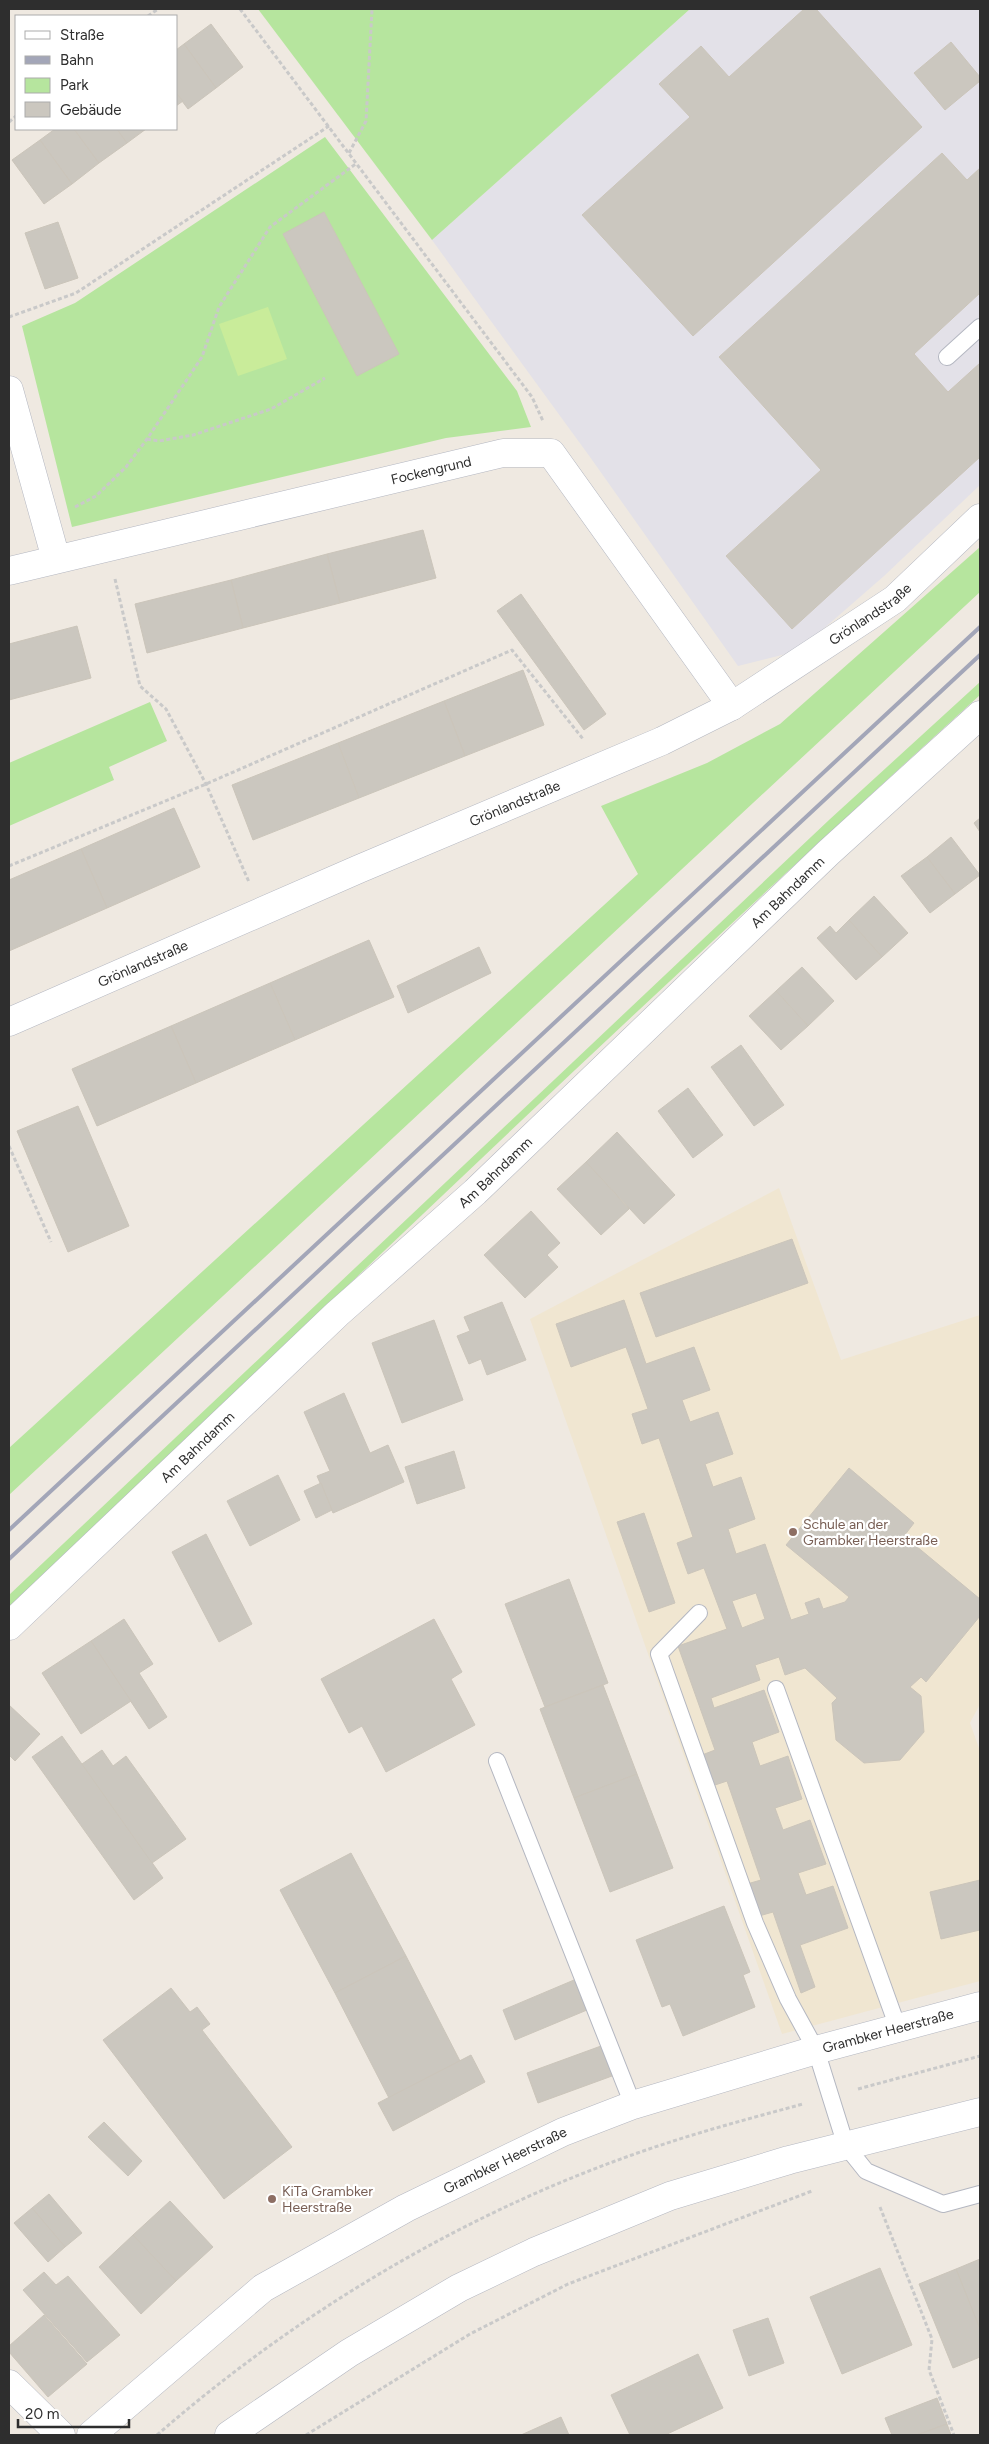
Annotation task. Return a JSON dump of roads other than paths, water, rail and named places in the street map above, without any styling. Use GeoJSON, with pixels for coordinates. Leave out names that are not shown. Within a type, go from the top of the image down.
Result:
{"type":"FeatureCollection","features":[{"type":"Feature","properties":{"kind":"street"},"geometry":{"type":"LineString","coordinates":[[9,390],[56,559]]}},
{"type":"Feature","properties":{"kind":"street","name":"Fockengrund"},"geometry":{"type":"LineString","coordinates":[[9,571],[503,453],[551,453],[732,706]]}},
{"type":"Feature","properties":{"kind":"street","name":"Grönlandstraße"},"geometry":{"type":"LineString","coordinates":[[9,1022],[261,911],[662,742],[732,706],[895,598],[980,518]]}},
{"type":"Feature","properties":{"kind":"street","name":"Am Bahndamm"},"geometry":{"type":"LineString","coordinates":[[9,1626],[337,1314],[475,1192],[828,853],[980,715]]}},
{"type":"Feature","properties":{"kind":"street","name":"Grambker Heerstraße"},"geometry":{"type":"LineString","coordinates":[[92,2435],[263,2288],[406,2208],[563,2132],[633,2105],[816,2050],[980,2006]]}},
{"type":"Feature","properties":{"kind":"street"},"geometry":{"type":"LineString","coordinates":[[229,2435],[350,2353],[458,2288],[534,2252],[670,2196],[789,2160],[980,2112]]}},
{"type":"Feature","properties":{"kind":"street"},"geometry":{"type":"LineString","coordinates":[[9,2384],[61,2435]]}},
{"type":"Feature","properties":{"kind":"lane"},"geometry":{"type":"LineString","coordinates":[[947,357],[980,327]]}},
{"type":"Feature","properties":{"kind":"lane"},"geometry":{"type":"LineString","coordinates":[[699,1613],[659,1654],[756,1923],[788,1999],[816,2050],[846,2146],[866,2171],[943,2204],[980,2194]]}},
{"type":"Feature","properties":{"kind":"lane"},"geometry":{"type":"LineString","coordinates":[[776,1689],[898,2028]]}},
{"type":"Feature","properties":{"kind":"lane"},"geometry":{"type":"LineString","coordinates":[[497,1761],[633,2105]]}},
{"type":"Feature","properties":{"kind":"railway"},"geometry":{"type":"LineString","coordinates":[[9,1530],[980,627]]}},
{"type":"Feature","properties":{"kind":"railway"},"geometry":{"type":"LineString","coordinates":[[9,1559],[980,655]]}},
{"type":"Feature","properties":{"kind":"place","name":"Schule an der Grambker Heerstraße"},"geometry":{"type":"Point","coordinates":[793,1532]}},
{"type":"Feature","properties":{"kind":"place","name":"KiTa Grambker Heerstraße"},"geometry":{"type":"Point","coordinates":[272,2199]}}]}
